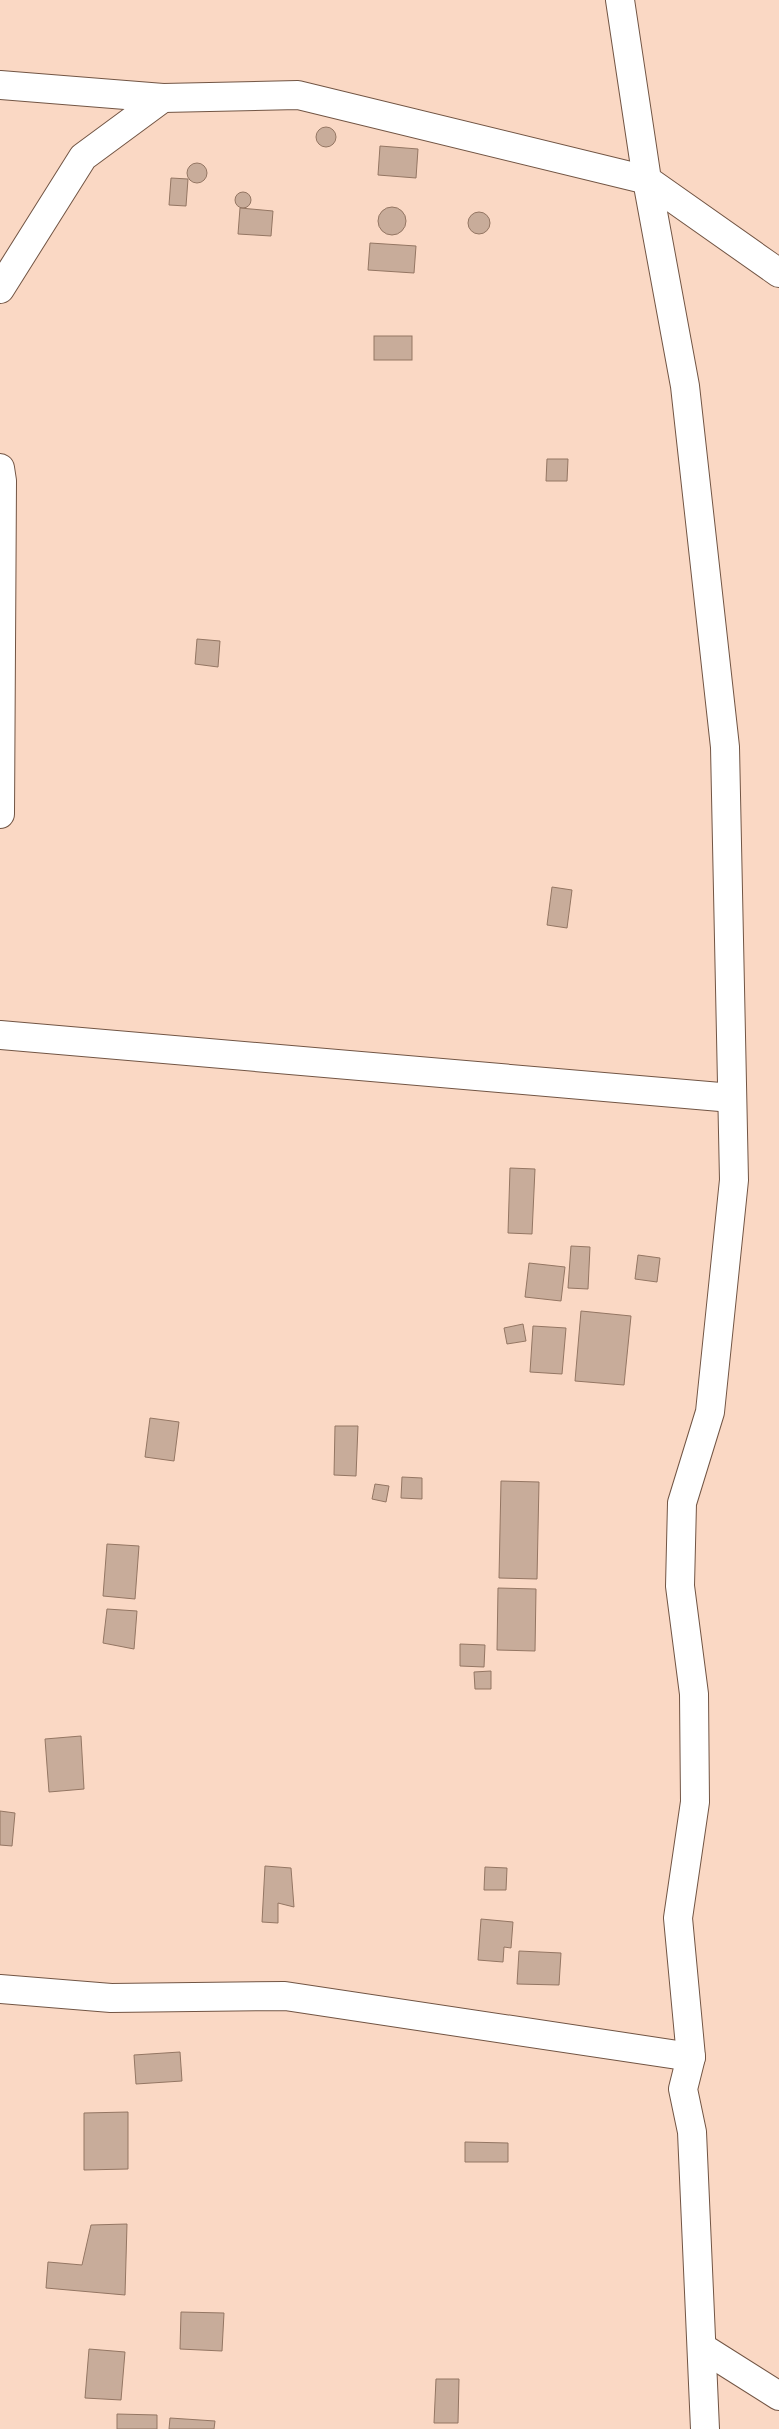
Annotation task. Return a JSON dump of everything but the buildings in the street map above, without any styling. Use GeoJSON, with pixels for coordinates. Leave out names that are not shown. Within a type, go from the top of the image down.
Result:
{"type":"FeatureCollection","features":[{"type":"Feature","properties":{"kind":"street"},"geometry":{"type":"LineString","coordinates":[[620,0],[646,180],[685,386],[725,747],[734,1180],[710,1412],[682,1503],[680,1586],[694,1694],[695,1802],[678,1918],[691,2057],[683,2089],[692,2132],[703,2348],[705,2429]]}},
{"type":"Feature","properties":{"kind":"street"},"geometry":{"type":"LineString","coordinates":[[0,85],[163,98],[298,96],[646,180],[779,273]]}},
{"type":"Feature","properties":{"kind":"street"},"geometry":{"type":"LineString","coordinates":[[0,289],[83,157],[163,98]]}},
{"type":"Feature","properties":{"kind":"street"},"geometry":{"type":"LineString","coordinates":[[0,468],[2,490],[0,814]]}},
{"type":"Feature","properties":{"kind":"street"},"geometry":{"type":"LineString","coordinates":[[0,1036],[732,1098]]}},
{"type":"Feature","properties":{"kind":"street"},"geometry":{"type":"LineString","coordinates":[[0,1989],[111,1998],[285,1996],[691,2057]]}},
{"type":"Feature","properties":{"kind":"street"},"geometry":{"type":"LineString","coordinates":[[703,2348],[779,2396]]}}]}
